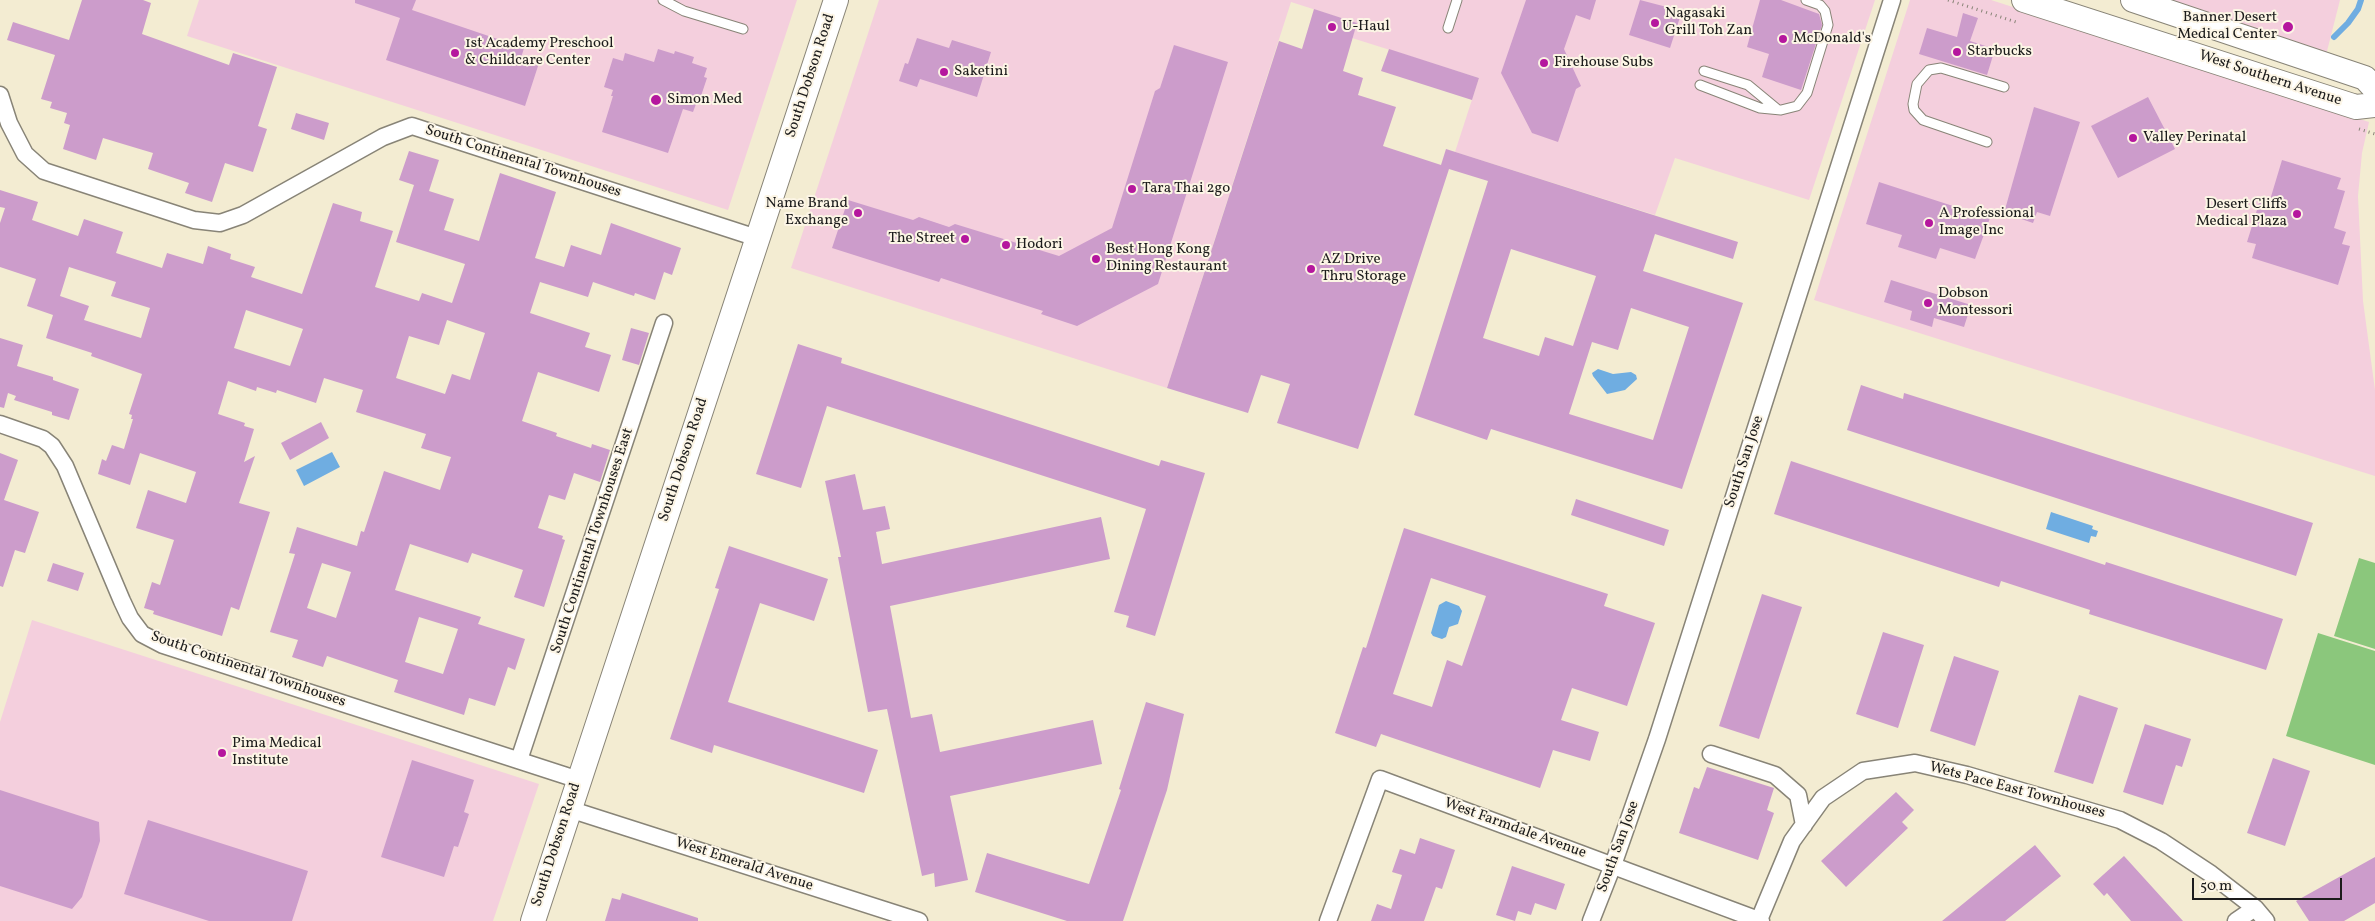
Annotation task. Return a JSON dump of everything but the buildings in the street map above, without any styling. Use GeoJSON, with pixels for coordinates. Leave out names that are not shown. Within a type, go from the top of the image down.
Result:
{"type":"FeatureCollection","features":[{"type":"Feature","properties":{"kind":"main road","name":"South Dobson Road"},"geometry":{"type":"LineString","coordinates":[[533,921],[836,0]]}},
{"type":"Feature","properties":{"kind":"main road","name":"West Southern Avenue"},"geometry":{"type":"LineString","coordinates":[[2024,0],[2356,107],[2375,105]]}},
{"type":"Feature","properties":{"kind":"main road","name":"West Southern Avenue"},"geometry":{"type":"LineString","coordinates":[[2133,0],[2366,78],[2375,89]]}},
{"type":"Feature","properties":{"kind":"street","name":"South San Jose"},"geometry":{"type":"LineString","coordinates":[[1591,921],[1613,865],[1657,739],[1892,0]]}},
{"type":"Feature","properties":{"kind":"street","name":"South Continental Townhouses"},"geometry":{"type":"LineString","coordinates":[[0,95],[9,123],[25,154],[44,171],[194,220],[220,223],[243,215],[383,137],[412,126],[757,238]]}},
{"type":"Feature","properties":{"kind":"street","name":"South Continental Townhouses East"},"geometry":{"type":"LineString","coordinates":[[520,760],[664,323]]}},
{"type":"Feature","properties":{"kind":"street","name":"South Continental Townhouses"},"geometry":{"type":"LineString","coordinates":[[0,424],[43,439],[52,446],[65,466],[130,618],[142,634],[163,645],[578,780]]}},
{"type":"Feature","properties":{"kind":"street"},"geometry":{"type":"LineString","coordinates":[[1710,754],[1775,775],[1798,795],[1804,825]]}},
{"type":"Feature","properties":{"kind":"street","name":"Wets Pace East Townhouses"},"geometry":{"type":"LineString","coordinates":[[1760,920],[1792,841],[1824,798],[1862,771],[1915,763],[1967,775],[2120,820],[2161,841],[2211,874],[2255,908],[2266,921]]}},
{"type":"Feature","properties":{"kind":"street","name":"West Farmdale Avenue"},"geometry":{"type":"LineString","coordinates":[[1328,921],[1380,779],[1760,920]]}},
{"type":"Feature","properties":{"kind":"street","name":"West Emerald Avenue"},"geometry":{"type":"LineString","coordinates":[[569,809],[919,921]]}},
{"type":"Feature","properties":{"kind":"street"},"geometry":{"type":"LineString","coordinates":[[2236,921],[2255,908]]}},
{"type":"Feature","properties":{"kind":"lane"},"geometry":{"type":"LineString","coordinates":[[663,0],[684,11],[743,30]]}},
{"type":"Feature","properties":{"kind":"lane"},"geometry":{"type":"LineString","coordinates":[[1448,28],[1457,0]]}},
{"type":"Feature","properties":{"kind":"lane"},"geometry":{"type":"LineString","coordinates":[[1700,85],[1760,108],[1792,109],[1803,101],[1828,25],[1826,11],[1820,5],[1806,0]]}},
{"type":"Feature","properties":{"kind":"lane"},"geometry":{"type":"LineString","coordinates":[[1986,142],[1922,120],[1914,110],[1913,104],[1917,84],[1924,73],[1941,68],[2004,87]]}},
{"type":"Feature","properties":{"kind":"lane"},"geometry":{"type":"LineString","coordinates":[[1704,71],[1748,85],[1777,110]]}},
{"type":"Feature","properties":{"kind":"shaded area"},"geometry":{"type":"Polygon","coordinates":[[[199,0],[797,0],[728,210],[187,36],[199,0]]]}},
{"type":"Feature","properties":{"kind":"shaded area"},"geometry":{"type":"Polygon","coordinates":[[[879,0],[1875,0],[1809,200],[1675,158],[1655,215],[1455,152],[1479,78],[1352,38],[1357,23],[1291,2],[1167,388],[791,268],[879,0]]]}},
{"type":"Feature","properties":{"kind":"shaded area","name":"Desert Cliffs Medical Plaza"},"geometry":{"type":"Polygon","coordinates":[[[1910,0],[1991,0],[2369,122],[2362,153],[2358,196],[2363,301],[2375,390],[2375,476],[1814,300],[1910,0]]]}},
{"type":"Feature","properties":{"kind":"shaded area","name":"Banner Desert Medical Center"},"geometry":{"type":"Polygon","coordinates":[[[2162,0],[2340,0],[2326,55],[2162,0]]]}},
{"type":"Feature","properties":{"kind":"shaded area","name":"Pima Medical Institute"},"geometry":{"type":"Polygon","coordinates":[[[32,620],[539,784],[493,921],[0,921],[0,722],[32,620]]]}},
{"type":"Feature","properties":{"kind":"green space"},"geometry":{"type":"Polygon","coordinates":[[[2359,558],[2375,563],[2375,649],[2334,636],[2359,558]]]}},
{"type":"Feature","properties":{"kind":"green space"},"geometry":{"type":"Polygon","coordinates":[[[2318,633],[2375,651],[2375,765],[2286,736],[2318,633]]]}},
{"type":"Feature","properties":{"kind":"water"},"geometry":{"type":"Polygon","coordinates":[[[1598,369],[1613,374],[1631,372],[1636,375],[1637,379],[1625,390],[1607,394],[1593,376],[1592,373],[1598,369]]]}},
{"type":"Feature","properties":{"kind":"water"},"geometry":{"type":"Polygon","coordinates":[[[332,452],[340,467],[304,486],[296,470],[332,452]]]}},
{"type":"Feature","properties":{"kind":"water"},"geometry":{"type":"Polygon","coordinates":[[[2051,512],[2093,526],[2092,529],[2098,531],[2096,537],[2091,536],[2089,543],[2046,529],[2051,512]]]}},
{"type":"Feature","properties":{"kind":"water"},"geometry":{"type":"Polygon","coordinates":[[[1446,601],[1459,606],[1462,611],[1458,624],[1449,627],[1446,637],[1442,639],[1433,636],[1431,633],[1439,605],[1446,601]]]}},
{"type":"Feature","properties":{"kind":"waterway"},"geometry":{"type":"LineString","coordinates":[[2334,37],[2348,23],[2358,9],[2361,0]]}},
{"type":"Feature","properties":{"kind":"place","name":"Nagasaki Grill Toh Zan"},"geometry":{"type":"Point","coordinates":[1655,23]}},
{"type":"Feature","properties":{"kind":"place","name":"U-Haul"},"geometry":{"type":"Point","coordinates":[1332,27]}},
{"type":"Feature","properties":{"kind":"place","name":"Banner Desert Medical Center"},"geometry":{"type":"Point","coordinates":[2288,27]}},
{"type":"Feature","properties":{"kind":"place","name":"McDonald's"},"geometry":{"type":"Point","coordinates":[1783,39]}},
{"type":"Feature","properties":{"kind":"place","name":"Starbucks"},"geometry":{"type":"Point","coordinates":[1957,52]}},
{"type":"Feature","properties":{"kind":"place","name":"1st Academy Preschool & Childcare Center"},"geometry":{"type":"Point","coordinates":[455,53]}},
{"type":"Feature","properties":{"kind":"place","name":"Firehouse Subs"},"geometry":{"type":"Point","coordinates":[1544,63]}},
{"type":"Feature","properties":{"kind":"place","name":"Saketini"},"geometry":{"type":"Point","coordinates":[944,72]}},
{"type":"Feature","properties":{"kind":"place","name":"Simon Med"},"geometry":{"type":"Point","coordinates":[656,100]}},
{"type":"Feature","properties":{"kind":"place","name":"Valley Perinatal"},"geometry":{"type":"Point","coordinates":[2133,138]}},
{"type":"Feature","properties":{"kind":"place","name":"Tara Thai 2go"},"geometry":{"type":"Point","coordinates":[1132,189]}},
{"type":"Feature","properties":{"kind":"place","name":"Name Brand Exchange"},"geometry":{"type":"Point","coordinates":[858,213]}},
{"type":"Feature","properties":{"kind":"place","name":"Desert Cliffs Medical Plaza"},"geometry":{"type":"Point","coordinates":[2297,214]}},
{"type":"Feature","properties":{"kind":"place","name":"A Professional Image Inc"},"geometry":{"type":"Point","coordinates":[1929,223]}},
{"type":"Feature","properties":{"kind":"place","name":"The Street"},"geometry":{"type":"Point","coordinates":[965,239]}},
{"type":"Feature","properties":{"kind":"place","name":"Hodori"},"geometry":{"type":"Point","coordinates":[1006,245]}},
{"type":"Feature","properties":{"kind":"place","name":"Best Hong Kong Dining Restaurant"},"geometry":{"type":"Point","coordinates":[1096,259]}},
{"type":"Feature","properties":{"kind":"place","name":"AZ Drive Thru Storage"},"geometry":{"type":"Point","coordinates":[1311,269]}},
{"type":"Feature","properties":{"kind":"place","name":"Dobson Montessori"},"geometry":{"type":"Point","coordinates":[1928,303]}},
{"type":"Feature","properties":{"kind":"place","name":"Pima Medical Institute"},"geometry":{"type":"Point","coordinates":[222,753]}}]}
